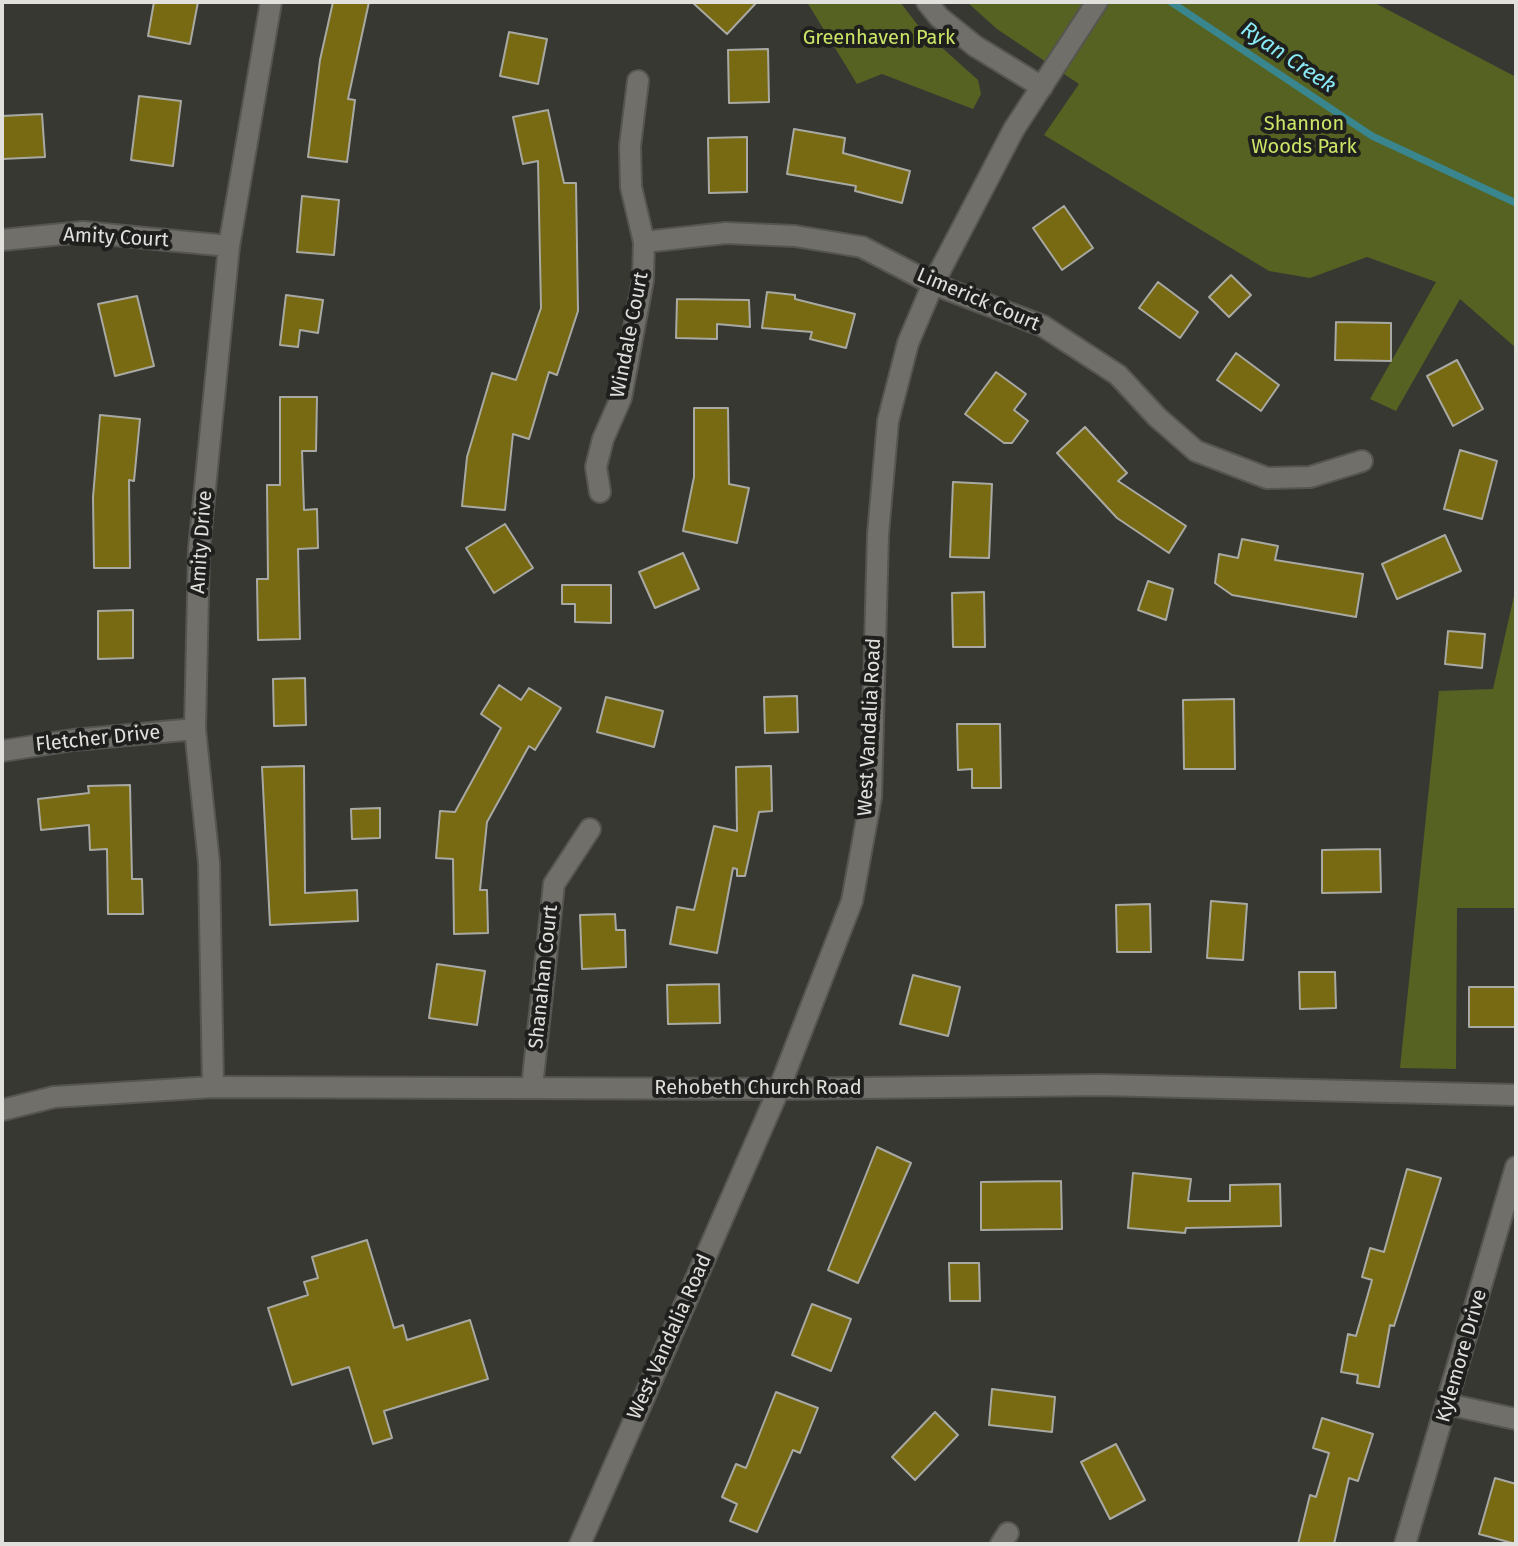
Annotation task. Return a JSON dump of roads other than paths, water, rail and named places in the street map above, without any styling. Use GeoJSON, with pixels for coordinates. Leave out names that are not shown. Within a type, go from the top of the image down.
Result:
{"type":"FeatureCollection","features":[{"type":"Feature","properties":{"kind":"street","name":"Amity Drive"},"geometry":{"type":"LineString","coordinates":[[213,1087],[209,863],[195,729],[199,549],[229,246],[271,2]]}},
{"type":"Feature","properties":{"kind":"street"},"geometry":{"type":"LineString","coordinates":[[927,2],[939,17],[975,46],[1042,87]]}},
{"type":"Feature","properties":{"kind":"street","name":"West Vandalia Road"},"geometry":{"type":"LineString","coordinates":[[580,1544],[779,1089],[855,886],[871,797],[878,534],[888,421],[908,343],[933,284],[1014,129],[1097,2]]}},
{"type":"Feature","properties":{"kind":"street","name":"Windale Court"},"geometry":{"type":"LineString","coordinates":[[600,492],[596,467],[603,439],[621,398],[643,280],[644,242],[631,187],[630,146],[638,81]]}},
{"type":"Feature","properties":{"kind":"street","name":"Amity Court"},"geometry":{"type":"LineString","coordinates":[[2,240],[83,232],[229,246]]}},
{"type":"Feature","properties":{"kind":"street","name":"Limerick Court"},"geometry":{"type":"LineString","coordinates":[[644,242],[726,233],[795,236],[862,247],[933,284],[1043,326],[1118,375],[1157,417],[1196,451],[1267,478],[1310,477],[1362,461]]}},
{"type":"Feature","properties":{"kind":"street","name":"Fletcher Drive"},"geometry":{"type":"LineString","coordinates":[[2,751],[73,740],[195,729]]}},
{"type":"Feature","properties":{"kind":"street","name":"Shanahan Court"},"geometry":{"type":"LineString","coordinates":[[532,1087],[554,884],[590,829]]}},
{"type":"Feature","properties":{"kind":"street","name":"Rehobeth Church Road"},"geometry":{"type":"LineString","coordinates":[[2,1110],[54,1097],[213,1087],[779,1089],[1101,1085],[1516,1095]]}},
{"type":"Feature","properties":{"kind":"street","name":"Kylemore Drive"},"geometry":{"type":"LineString","coordinates":[[1405,1544],[1516,1167]]}},
{"type":"Feature","properties":{"kind":"street"},"geometry":{"type":"LineString","coordinates":[[1447,1404],[1516,1419]]}},
{"type":"Feature","properties":{"kind":"waterway","name":"Ryan Creek"},"geometry":{"type":"LineString","coordinates":[[1171,2],[1372,136],[1516,203]]}},
{"type":"Feature","properties":{"kind":"park label","name":"Greenhaven Park"},"geometry":{"type":"Point","coordinates":[879,38]}},
{"type":"Feature","properties":{"kind":"park label","name":"Shannon Woods Park"},"geometry":{"type":"Point","coordinates":[1304,136]}}]}
